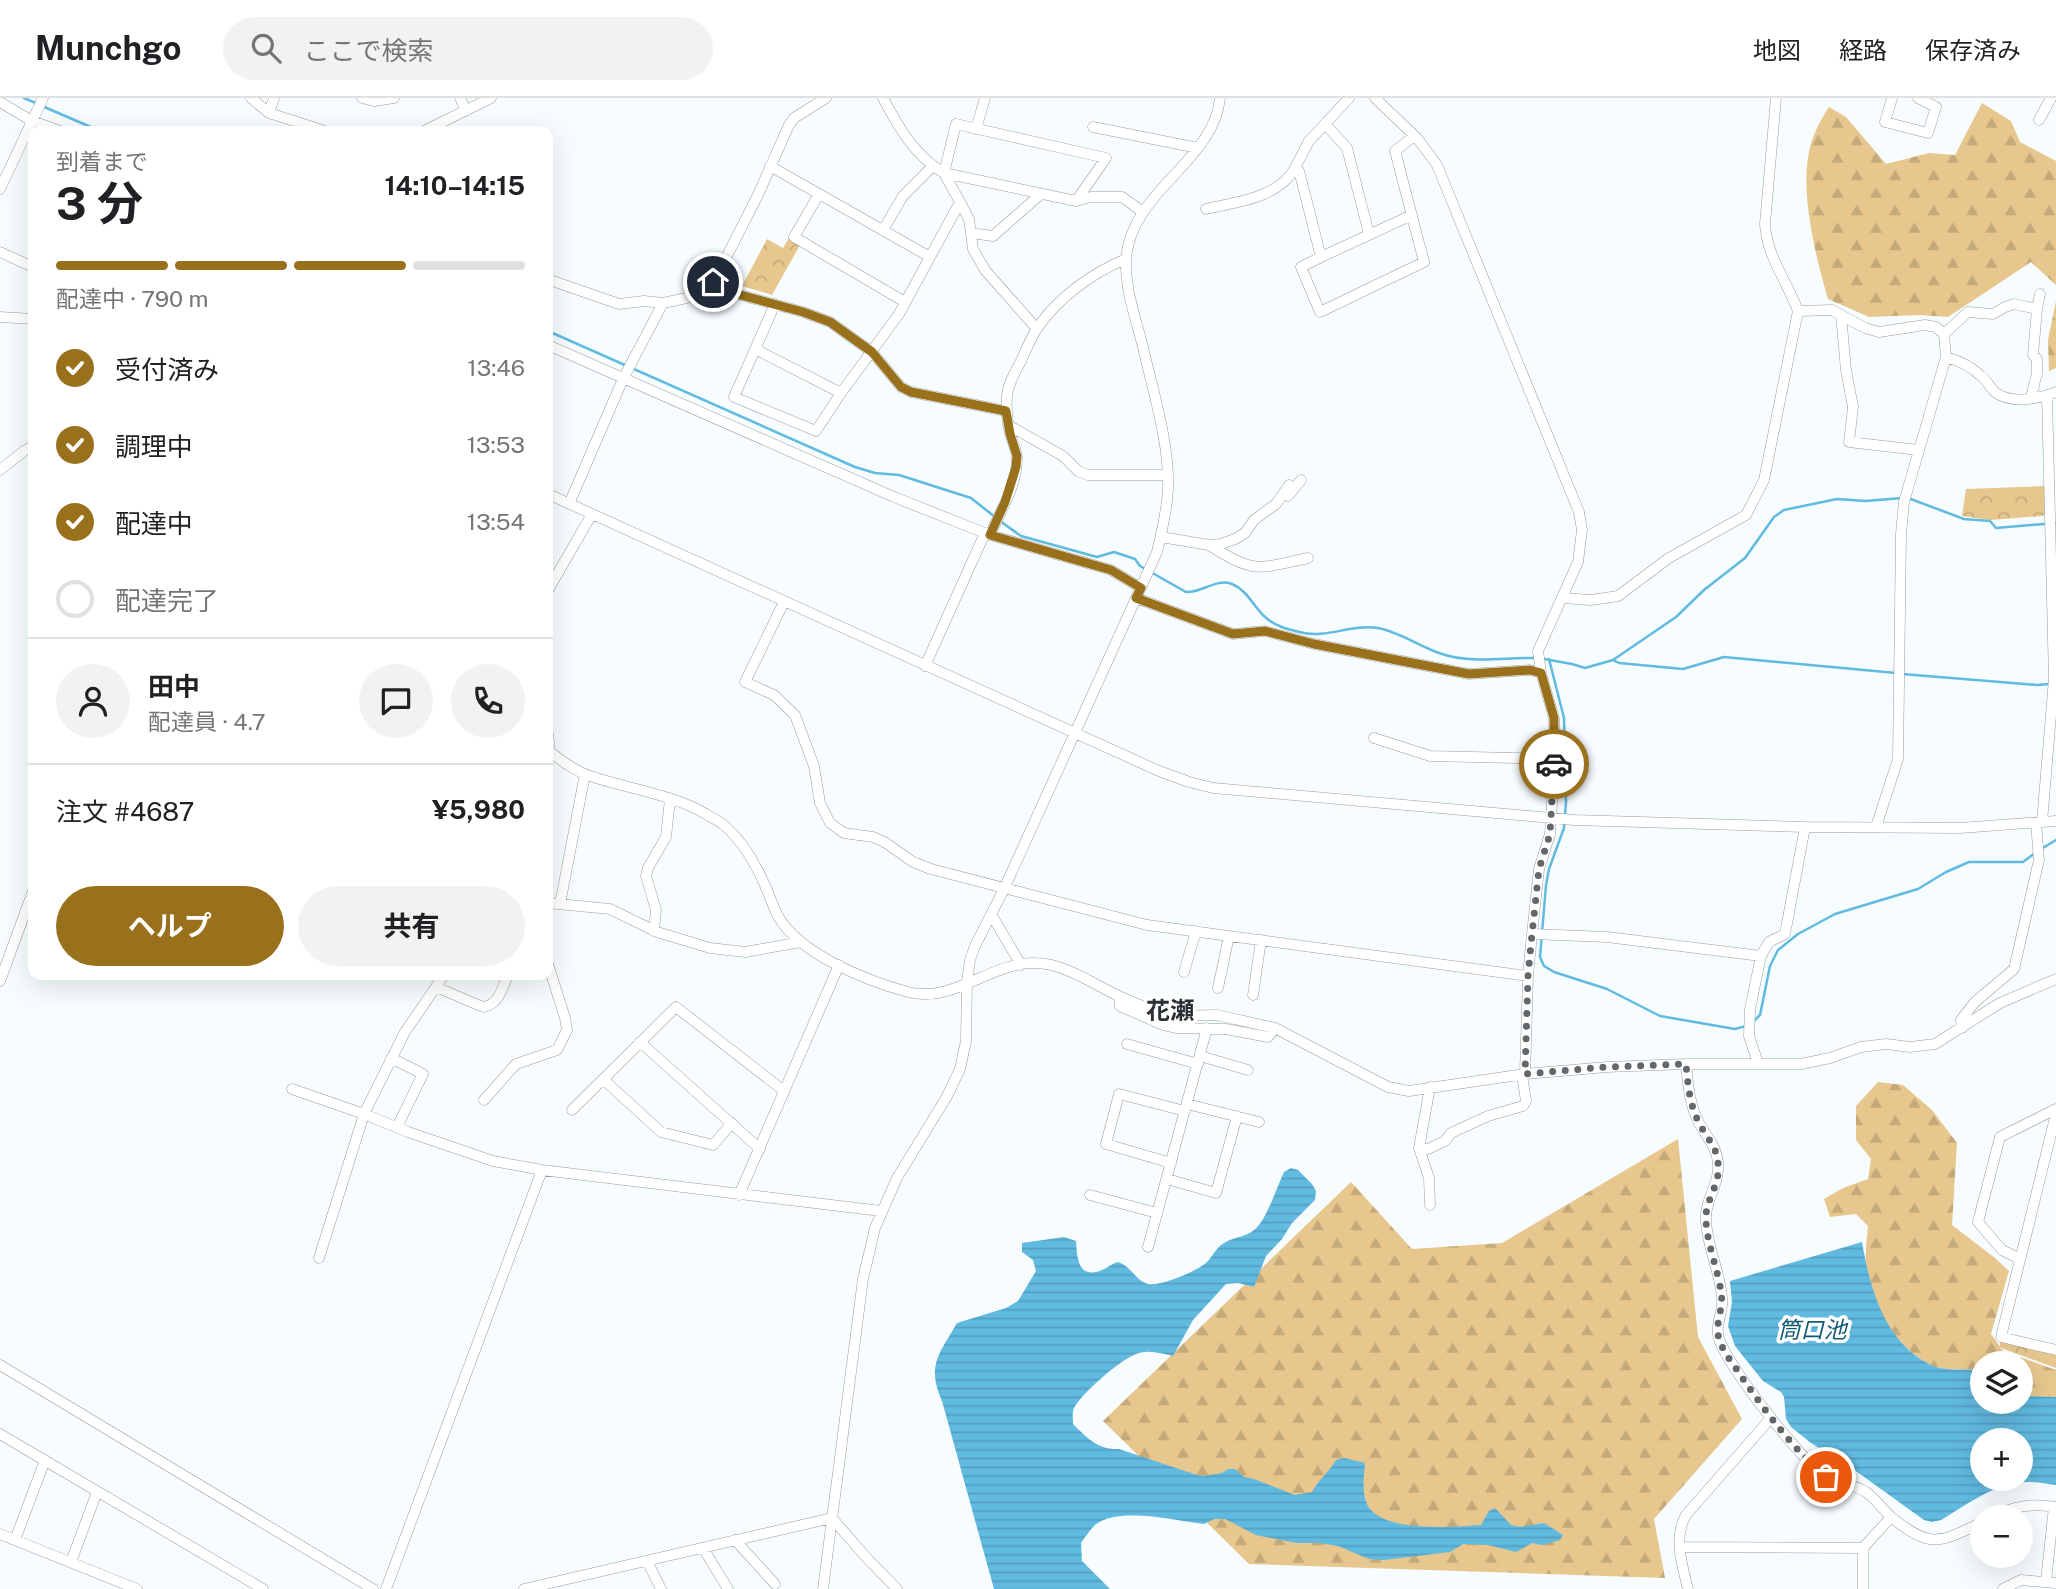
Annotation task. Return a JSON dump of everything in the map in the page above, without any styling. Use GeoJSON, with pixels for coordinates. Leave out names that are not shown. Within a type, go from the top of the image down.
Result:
{"type":"FeatureCollection","features":[{"type":"Feature","properties":{"kind":"street"},"geometry":{"type":"LineString","coordinates":[[30,126],[43,98]]}},
{"type":"Feature","properties":{"kind":"street"},"geometry":{"type":"LineString","coordinates":[[251,98],[269,113],[309,126]]}},
{"type":"Feature","properties":{"kind":"street"},"geometry":{"type":"LineString","coordinates":[[269,113],[274,98]]}},
{"type":"Feature","properties":{"kind":"street"},"geometry":{"type":"LineString","coordinates":[[362,98],[374,101],[394,98]]}},
{"type":"Feature","properties":{"kind":"street"},"geometry":{"type":"LineString","coordinates":[[460,98],[466,111]]}},
{"type":"Feature","properties":{"kind":"street"},"geometry":{"type":"LineString","coordinates":[[434,126],[491,98]]}},
{"type":"Feature","properties":{"kind":"street"},"geometry":{"type":"LineString","coordinates":[[553,281],[619,304],[644,301],[663,303],[705,294],[758,195],[789,125],[794,118],[826,98]]}},
{"type":"Feature","properties":{"kind":"street"},"geometry":{"type":"LineString","coordinates":[[883,98],[897,127],[933,166],[944,173],[1076,201],[1091,197],[1122,197],[1143,212]]}},
{"type":"Feature","properties":{"kind":"street"},"geometry":{"type":"LineString","coordinates":[[976,129],[985,98]]}},
{"type":"Feature","properties":{"kind":"street"},"geometry":{"type":"LineString","coordinates":[[823,1589],[863,1279],[875,1228],[897,1178],[946,1098],[960,1069],[968,1022],[967,984],[975,946],[1139,593],[1161,537],[1168,488],[1167,475],[1158,411],[1128,288],[1126,258],[1143,212],[1198,148],[1211,128],[1220,98]]}},
{"type":"Feature","properties":{"kind":"street"},"geometry":{"type":"LineString","coordinates":[[1206,209],[1250,199],[1278,187],[1290,177],[1309,141],[1349,98]]}},
{"type":"Feature","properties":{"kind":"street"},"geometry":{"type":"LineString","coordinates":[[1375,98],[1414,136],[1437,165],[1579,512],[1582,530],[1578,562],[1539,657],[1554,718],[1554,818],[1539,869],[1532,934],[1524,1074],[1526,1101],[1523,1107],[1488,1116],[1451,1133],[1445,1141],[1428,1149],[1419,1148]]}},
{"type":"Feature","properties":{"kind":"street"},"geometry":{"type":"LineString","coordinates":[[1563,598],[1591,600],[1618,596],[1669,558],[1746,515],[1764,480],[1798,311],[1789,288],[1774,264],[1766,240],[1765,224],[1776,98]]}},
{"type":"Feature","properties":{"kind":"street"},"geometry":{"type":"LineString","coordinates":[[1892,98],[1885,122],[1928,133],[1936,107],[1918,98]]}},
{"type":"Feature","properties":{"kind":"street"},"geometry":{"type":"LineString","coordinates":[[2039,120],[2051,98]]}},
{"type":"Feature","properties":{"kind":"street"},"geometry":{"type":"LineString","coordinates":[[0,102],[49,126]]}},
{"type":"Feature","properties":{"kind":"street"},"geometry":{"type":"LineString","coordinates":[[1037,328],[985,270],[973,249],[969,219],[944,173],[956,124],[1106,158],[1076,201]]}},
{"type":"Feature","properties":{"kind":"street"},"geometry":{"type":"LineString","coordinates":[[1325,124],[1347,148],[1369,234]]}},
{"type":"Feature","properties":{"kind":"street"},"geometry":{"type":"LineString","coordinates":[[1093,127],[1198,148]]}},
{"type":"Feature","properties":{"kind":"street"},"geometry":{"type":"LineString","coordinates":[[0,189],[28,130]]}},
{"type":"Feature","properties":{"kind":"street"},"geometry":{"type":"LineString","coordinates":[[1412,215],[1301,267],[1320,312],[1424,262],[1412,215],[1395,151],[1414,136]]}},
{"type":"Feature","properties":{"kind":"street"},"geometry":{"type":"LineString","coordinates":[[770,166],[930,257]]}},
{"type":"Feature","properties":{"kind":"street"},"geometry":{"type":"LineString","coordinates":[[883,230],[903,196],[933,166]]}},
{"type":"Feature","properties":{"kind":"street"},"geometry":{"type":"LineString","coordinates":[[1295,168],[1299,171],[1321,257]]}},
{"type":"Feature","properties":{"kind":"street"},"geometry":{"type":"LineString","coordinates":[[819,194],[794,237],[905,302]]}},
{"type":"Feature","properties":{"kind":"street"},"geometry":{"type":"LineString","coordinates":[[971,233],[992,236],[1041,194]]}},
{"type":"Feature","properties":{"kind":"street"},"geometry":{"type":"LineString","coordinates":[[775,304],[734,397],[817,431],[905,302],[960,202]]}},
{"type":"Feature","properties":{"kind":"street"},"geometry":{"type":"LineString","coordinates":[[0,252],[28,265]]}},
{"type":"Feature","properties":{"kind":"street"},"geometry":{"type":"LineString","coordinates":[[925,666],[987,534],[1005,502],[1017,456],[1008,425],[1007,392],[1037,328],[1072,292],[1126,258]]}},
{"type":"Feature","properties":{"kind":"street"},"geometry":{"type":"LineString","coordinates":[[711,287],[830,322],[872,352],[901,387],[911,392],[1006,411]]}},
{"type":"Feature","properties":{"kind":"street"},"geometry":{"type":"LineString","coordinates":[[2031,397],[2037,373],[2037,359],[2033,355],[2040,293]]}},
{"type":"Feature","properties":{"kind":"street"},"geometry":{"type":"LineString","coordinates":[[569,504],[625,376],[663,303]]}},
{"type":"Feature","properties":{"kind":"street"},"geometry":{"type":"LineString","coordinates":[[1944,334],[1968,312],[1993,314],[2014,304],[2037,309]]}},
{"type":"Feature","properties":{"kind":"street"},"geometry":{"type":"LineString","coordinates":[[1798,311],[1832,310],[1878,332],[1924,325],[1936,327],[1944,334],[1947,357],[1904,502],[1901,534],[1898,759],[1876,827]]}},
{"type":"Feature","properties":{"kind":"street"},"geometry":{"type":"LineString","coordinates":[[1841,315],[1846,370],[1853,407],[1849,442],[1918,450]]}},
{"type":"Feature","properties":{"kind":"street"},"geometry":{"type":"LineString","coordinates":[[0,317],[28,318]]}},
{"type":"Feature","properties":{"kind":"street"},"geometry":{"type":"LineString","coordinates":[[553,347],[987,534],[1111,570],[1139,593],[1233,634],[1265,631],[1314,644],[1469,674],[1530,670],[1541,673]]}},
{"type":"Feature","properties":{"kind":"street"},"geometry":{"type":"LineString","coordinates":[[755,349],[841,393]]}},
{"type":"Feature","properties":{"kind":"street"},"geometry":{"type":"LineString","coordinates":[[1947,357],[1961,361],[1982,376],[1996,393],[2014,400],[2051,394],[2054,679],[2039,822],[2039,860],[2014,969],[1975,1002],[1961,1020],[1962,1027]]}},
{"type":"Feature","properties":{"kind":"street"},"geometry":{"type":"LineString","coordinates":[[1008,425],[1063,456],[1078,471],[1088,475],[1167,475]]}},
{"type":"Feature","properties":{"kind":"street"},"geometry":{"type":"LineString","coordinates":[[0,470],[28,450]]}},
{"type":"Feature","properties":{"kind":"street"},"geometry":{"type":"LineString","coordinates":[[1161,537],[1209,545],[1222,544],[1245,533],[1254,520],[1284,500],[1301,480]]}},
{"type":"Feature","properties":{"kind":"street"},"geometry":{"type":"LineString","coordinates":[[1276,504],[1289,485]]}},
{"type":"Feature","properties":{"kind":"street"},"geometry":{"type":"LineString","coordinates":[[553,496],[1159,771],[1213,788],[1574,820],[1805,827],[1960,828],[2056,821]]}},
{"type":"Feature","properties":{"kind":"street"},"geometry":{"type":"LineString","coordinates":[[553,581],[592,514]]}},
{"type":"Feature","properties":{"kind":"street"},"geometry":{"type":"LineString","coordinates":[[1209,545],[1235,562],[1251,567],[1261,568],[1308,558]]}},
{"type":"Feature","properties":{"kind":"street"},"geometry":{"type":"LineString","coordinates":[[784,602],[745,682],[774,695],[794,715],[814,766],[820,803],[830,823],[844,833],[873,838],[922,866],[1147,925],[1528,976]]}},
{"type":"Feature","properties":{"kind":"street"},"geometry":{"type":"LineString","coordinates":[[1374,738],[1430,756],[1555,759]]}},
{"type":"Feature","properties":{"kind":"street"},"geometry":{"type":"LineString","coordinates":[[553,756],[585,774],[688,804],[723,824],[748,854],[778,916],[791,933],[839,965],[891,987],[913,993],[936,994],[1020,965],[1033,963],[1060,968],[1119,996],[1173,1016],[1217,1015],[1275,1028],[1388,1087],[1409,1091],[1524,1074],[1606,1067],[1801,1064],[1830,1058],[1861,1047],[1935,1044],[2000,1003],[2056,979]]}},
{"type":"Feature","properties":{"kind":"street"},"geometry":{"type":"LineString","coordinates":[[560,904],[585,774]]}},
{"type":"Feature","properties":{"kind":"street"},"geometry":{"type":"LineString","coordinates":[[654,931],[656,910],[646,876],[666,837],[670,799]]}},
{"type":"Feature","properties":{"kind":"street"},"geometry":{"type":"LineString","coordinates":[[1758,1063],[1749,1036],[1750,1009],[1761,956],[1769,942],[1785,934],[1805,827]]}},
{"type":"Feature","properties":{"kind":"street"},"geometry":{"type":"LineString","coordinates":[[553,903],[610,909],[654,931],[710,948],[745,952],[801,942]]}},
{"type":"Feature","properties":{"kind":"street"},"geometry":{"type":"LineString","coordinates":[[0,981],[28,905]]}},
{"type":"Feature","properties":{"kind":"street"},"geometry":{"type":"LineString","coordinates":[[991,914],[1020,965]]}},
{"type":"Feature","properties":{"kind":"street"},"geometry":{"type":"LineString","coordinates":[[1184,972],[1196,932]]}},
{"type":"Feature","properties":{"kind":"street"},"geometry":{"type":"LineString","coordinates":[[1532,934],[1607,937],[1761,956]]}},
{"type":"Feature","properties":{"kind":"street"},"geometry":{"type":"LineString","coordinates":[[1218,988],[1229,936]]}},
{"type":"Feature","properties":{"kind":"street"},"geometry":{"type":"LineString","coordinates":[[1253,995],[1261,940]]}},
{"type":"Feature","properties":{"kind":"street"},"geometry":{"type":"LineString","coordinates":[[739,1195],[839,965]]}},
{"type":"Feature","properties":{"kind":"street"},"geometry":{"type":"LineString","coordinates":[[319,1258],[364,1114],[405,1032],[441,980]]}},
{"type":"Feature","properties":{"kind":"street"},"geometry":{"type":"LineString","coordinates":[[436,987],[483,1007],[495,1003],[506,980]]}},
{"type":"Feature","properties":{"kind":"street"},"geometry":{"type":"LineString","coordinates":[[484,1100],[516,1064],[557,1050],[567,1030],[553,980]]}},
{"type":"Feature","properties":{"kind":"street"},"geometry":{"type":"LineString","coordinates":[[1119,996],[1120,1006],[1176,1028],[1206,1028],[1268,1037],[1275,1028]]}},
{"type":"Feature","properties":{"kind":"street"},"geometry":{"type":"LineString","coordinates":[[572,1110],[676,1007],[784,1091]]}},
{"type":"Feature","properties":{"kind":"street"},"geometry":{"type":"LineString","coordinates":[[1148,1247],[1206,1028]]}},
{"type":"Feature","properties":{"kind":"street"},"geometry":{"type":"LineString","coordinates":[[640,1042],[760,1149]]}},
{"type":"Feature","properties":{"kind":"street"},"geometry":{"type":"LineString","coordinates":[[1127,1044],[1248,1070]]}},
{"type":"Feature","properties":{"kind":"street"},"geometry":{"type":"LineString","coordinates":[[391,1058],[423,1074],[397,1127]]}},
{"type":"Feature","properties":{"kind":"street"},"geometry":{"type":"LineString","coordinates":[[1686,1064],[1689,1097],[1698,1121],[1716,1150],[1718,1161],[1719,1175],[1707,1205],[1706,1220],[1722,1294],[1723,1306],[1718,1333],[1723,1349],[1770,1419],[1826,1477],[1869,1494],[1891,1517],[1931,1541],[1946,1539],[1970,1528]]}},
{"type":"Feature","properties":{"kind":"street"},"geometry":{"type":"LineString","coordinates":[[603,1079],[661,1132],[713,1145],[732,1123]]}},
{"type":"Feature","properties":{"kind":"street"},"geometry":{"type":"LineString","coordinates":[[1430,1087],[1419,1148],[1429,1178],[1430,1205]]}},
{"type":"Feature","properties":{"kind":"street"},"geometry":{"type":"LineString","coordinates":[[292,1089],[493,1161],[542,1170],[881,1211]]}},
{"type":"Feature","properties":{"kind":"street"},"geometry":{"type":"LineString","coordinates":[[1171,1163],[1106,1144],[1119,1094],[1259,1122]]}},
{"type":"Feature","properties":{"kind":"street"},"geometry":{"type":"LineString","coordinates":[[2055,1348],[2001,1337],[2056,1112]]}},
{"type":"Feature","properties":{"kind":"street"},"geometry":{"type":"LineString","coordinates":[[2020,1259],[2002,1250],[1978,1222],[2000,1137],[2056,1112]]}},
{"type":"Feature","properties":{"kind":"street"},"geometry":{"type":"LineString","coordinates":[[1167,1179],[1216,1193],[1237,1116]]}},
{"type":"Feature","properties":{"kind":"street"},"geometry":{"type":"LineString","coordinates":[[386,1589],[542,1170]]}},
{"type":"Feature","properties":{"kind":"street"},"geometry":{"type":"LineString","coordinates":[[1090,1195],[1157,1213]]}},
{"type":"Feature","properties":{"kind":"street"},"geometry":{"type":"LineString","coordinates":[[0,1365],[373,1589]]}},
{"type":"Feature","properties":{"kind":"street"},"geometry":{"type":"LineString","coordinates":[[1688,1589],[1681,1561],[1680,1526],[1686,1515],[1770,1419]]}},
{"type":"Feature","properties":{"kind":"street"},"geometry":{"type":"LineString","coordinates":[[0,1434],[263,1589]]}},
{"type":"Feature","properties":{"kind":"street"},"geometry":{"type":"LineString","coordinates":[[15,1540],[45,1460]]}},
{"type":"Feature","properties":{"kind":"street"},"geometry":{"type":"LineString","coordinates":[[71,1562],[97,1492]]}},
{"type":"Feature","properties":{"kind":"street"},"geometry":{"type":"LineString","coordinates":[[2003,1589],[2021,1580],[2051,1582],[2055,1507],[2033,1506]]}},
{"type":"Feature","properties":{"kind":"street"},"geometry":{"type":"LineString","coordinates":[[1863,1589],[1863,1548],[1891,1517]]}},
{"type":"Feature","properties":{"kind":"street"},"geometry":{"type":"LineString","coordinates":[[524,1589],[561,1585],[647,1561],[832,1518]]}},
{"type":"Feature","properties":{"kind":"street"},"geometry":{"type":"LineString","coordinates":[[832,1518],[897,1589]]}},
{"type":"Feature","properties":{"kind":"street"},"geometry":{"type":"LineString","coordinates":[[0,1534],[137,1589]]}},
{"type":"Feature","properties":{"kind":"street"},"geometry":{"type":"LineString","coordinates":[[735,1540],[775,1584]]}},
{"type":"Feature","properties":{"kind":"street"},"geometry":{"type":"LineString","coordinates":[[1680,1547],[1863,1548]]}},
{"type":"Feature","properties":{"kind":"street"},"geometry":{"type":"LineString","coordinates":[[703,1548],[728,1589]]}},
{"type":"Feature","properties":{"kind":"street"},"geometry":{"type":"LineString","coordinates":[[647,1561],[661,1589]]}},
{"type":"Feature","properties":{"kind":"green space"},"geometry":{"type":"Polygon","coordinates":[[[1982,103],[2011,121],[2020,142],[2056,161],[2056,285],[2031,262],[1948,317],[1869,317],[1828,299],[1814,246],[1806,187],[1810,146],[1829,107],[1846,117],[1886,164],[1929,153],[1955,155],[1982,103]]]}},
{"type":"Feature","properties":{"kind":"green space"},"geometry":{"type":"Polygon","coordinates":[[[789,238],[800,245],[772,295],[742,286],[767,239],[783,248],[789,238]]]}},
{"type":"Feature","properties":{"kind":"green space"},"geometry":{"type":"Polygon","coordinates":[[[2056,301],[2056,368],[2049,371],[2048,340],[2056,301]]]}},
{"type":"Feature","properties":{"kind":"green space"},"geometry":{"type":"Polygon","coordinates":[[[2045,486],[2046,514],[2042,516],[1990,520],[1962,516],[1966,489],[2045,486]]]}},
{"type":"Feature","properties":{"kind":"green space"},"geometry":{"type":"Polygon","coordinates":[[[1878,1082],[1903,1085],[1932,1110],[1957,1143],[1952,1225],[2009,1271],[1991,1334],[2003,1351],[1970,1351],[1970,1370],[1935,1367],[1918,1357],[1895,1336],[1878,1308],[1868,1278],[1868,1226],[1856,1214],[1830,1217],[1824,1199],[1843,1188],[1868,1179],[1871,1159],[1856,1140],[1856,1106],[1878,1082]]]}},
{"type":"Feature","properties":{"kind":"green space"},"geometry":{"type":"Polygon","coordinates":[[[1678,1139],[1698,1337],[1742,1419],[1654,1519],[1665,1578],[1249,1564],[1103,1421],[1351,1182],[1412,1249],[1502,1243],[1678,1139]]]}},
{"type":"Feature","properties":{"kind":"green space"},"geometry":{"type":"Polygon","coordinates":[[[2000,1340],[2056,1354],[2056,1368],[2033,1360],[2033,1351],[2009,1351],[2000,1347],[2000,1340]]]}},
{"type":"Feature","properties":{"kind":"green space"},"geometry":{"type":"Polygon","coordinates":[[[2033,1362],[2056,1370],[2056,1397],[2033,1396],[2033,1362]]]}},
{"type":"Feature","properties":{"kind":"water"},"geometry":{"type":"Polygon","coordinates":[[[1291,1168],[1298,1170],[1312,1184],[1316,1191],[1315,1200],[1292,1223],[1266,1256],[1254,1287],[1238,1283],[1226,1284],[1193,1320],[1173,1356],[1145,1352],[1129,1357],[1111,1370],[1078,1402],[1073,1410],[1073,1424],[1088,1438],[1105,1447],[1119,1449],[1197,1475],[1235,1469],[1244,1477],[1295,1495],[1312,1492],[1336,1460],[1344,1458],[1365,1463],[1363,1485],[1368,1506],[1376,1515],[1389,1521],[1420,1526],[1481,1525],[1489,1511],[1495,1508],[1511,1525],[1520,1527],[1544,1523],[1563,1535],[1560,1540],[1542,1545],[1532,1543],[1516,1552],[1488,1545],[1463,1544],[1450,1552],[1384,1560],[1369,1559],[1338,1546],[1296,1543],[1256,1535],[1225,1519],[1214,1519],[1204,1524],[1148,1516],[1118,1516],[1095,1525],[1081,1543],[1082,1561],[1110,1589],[994,1589],[935,1378],[937,1360],[957,1323],[1006,1308],[1018,1301],[1036,1271],[1033,1260],[1022,1252],[1022,1243],[1064,1237],[1076,1241],[1079,1263],[1085,1271],[1099,1271],[1118,1262],[1148,1284],[1161,1283],[1189,1273],[1204,1265],[1223,1244],[1247,1234],[1259,1225],[1284,1172],[1291,1168]]]}},
{"type":"Feature","properties":{"kind":"water","name":"筒口池"},"geometry":{"type":"Polygon","coordinates":[[[1862,1242],[1875,1295],[1891,1328],[1902,1343],[1935,1367],[1970,1370],[1970,1414],[2033,1414],[2033,1396],[2056,1397],[2056,1485],[2033,1483],[2033,1428],[1970,1428],[1970,1491],[1992,1491],[1941,1520],[1924,1520],[1791,1427],[1786,1419],[1781,1392],[1763,1381],[1735,1346],[1728,1326],[1732,1302],[1730,1281],[1862,1242]]]}},
{"type":"Feature","properties":{"kind":"waterway"},"geometry":{"type":"LineString","coordinates":[[24,98],[36,103]]}},
{"type":"Feature","properties":{"kind":"waterway"},"geometry":{"type":"LineString","coordinates":[[42,106],[88,126]]}},
{"type":"Feature","properties":{"kind":"waterway"},"geometry":{"type":"LineString","coordinates":[[553,333],[855,467],[875,473],[899,475],[971,498],[995,517]]}},
{"type":"Feature","properties":{"kind":"waterway"},"geometry":{"type":"LineString","coordinates":[[1544,659],[1585,668],[1613,660],[1676,617],[1704,590],[1745,558],[1774,517],[1784,510],[1837,499],[1866,501],[1902,498]]}},
{"type":"Feature","properties":{"kind":"waterway"},"geometry":{"type":"LineString","coordinates":[[1908,498],[1964,519],[1990,521],[1996,528],[2056,523]]}},
{"type":"Feature","properties":{"kind":"waterway"},"geometry":{"type":"LineString","coordinates":[[1000,521],[1021,536],[1097,557],[1114,552],[1135,559],[1140,566],[1186,592],[1220,583],[1232,584],[1242,590],[1269,620],[1295,631],[1320,634],[1367,627],[1378,628],[1453,657],[1537,658]]}},
{"type":"Feature","properties":{"kind":"waterway"},"geometry":{"type":"LineString","coordinates":[[1613,660],[1619,663],[1683,669],[1724,657],[1896,673]]}},
{"type":"Feature","properties":{"kind":"waterway"},"geometry":{"type":"LineString","coordinates":[[1549,659],[1564,718],[1566,802],[1564,828],[1546,885],[1540,957],[1544,966],[1554,972],[1607,989],[1660,1016],[1735,1029],[1746,1026]]}},
{"type":"Feature","properties":{"kind":"waterway"},"geometry":{"type":"LineString","coordinates":[[1902,674],[2049,684]]}},
{"type":"Feature","properties":{"kind":"waterway"},"geometry":{"type":"LineString","coordinates":[[2041,849],[2056,840]]}},
{"type":"Feature","properties":{"kind":"waterway"},"geometry":{"type":"LineString","coordinates":[[1752,1023],[1760,1015],[1770,966],[1778,950],[1798,934],[1835,914],[1918,889],[1969,862],[2023,862],[2035,853]]}},
{"type":"Feature","properties":{"kind":"way so far"},"geometry":{"type":"LineString","coordinates":[[1554,764],[1550,834],[1539,869],[1528,976],[1525,1074],[1686,1064],[1689,1097],[1698,1121],[1716,1150],[1718,1161],[1719,1175],[1707,1205],[1706,1220],[1722,1294],[1723,1306],[1718,1333],[1723,1349],[1770,1419],[1826,1477]]}},
{"type":"Feature","properties":{"kind":"district","name":"花瀬"},"geometry":{"type":"Point","coordinates":[1170,1010]}},
{"type":"Feature","properties":{"kind":"route"},"geometry":{"type":"LineString","coordinates":[[713,282],[711,287],[830,322],[872,352],[901,387],[911,392],[1006,411],[1017,456],[1016,467],[1012,484],[990,535],[1111,570],[1141,588],[1136,598],[1233,634],[1265,631],[1314,644],[1469,674],[1530,670],[1541,673],[1554,718],[1554,764]]}}]}
